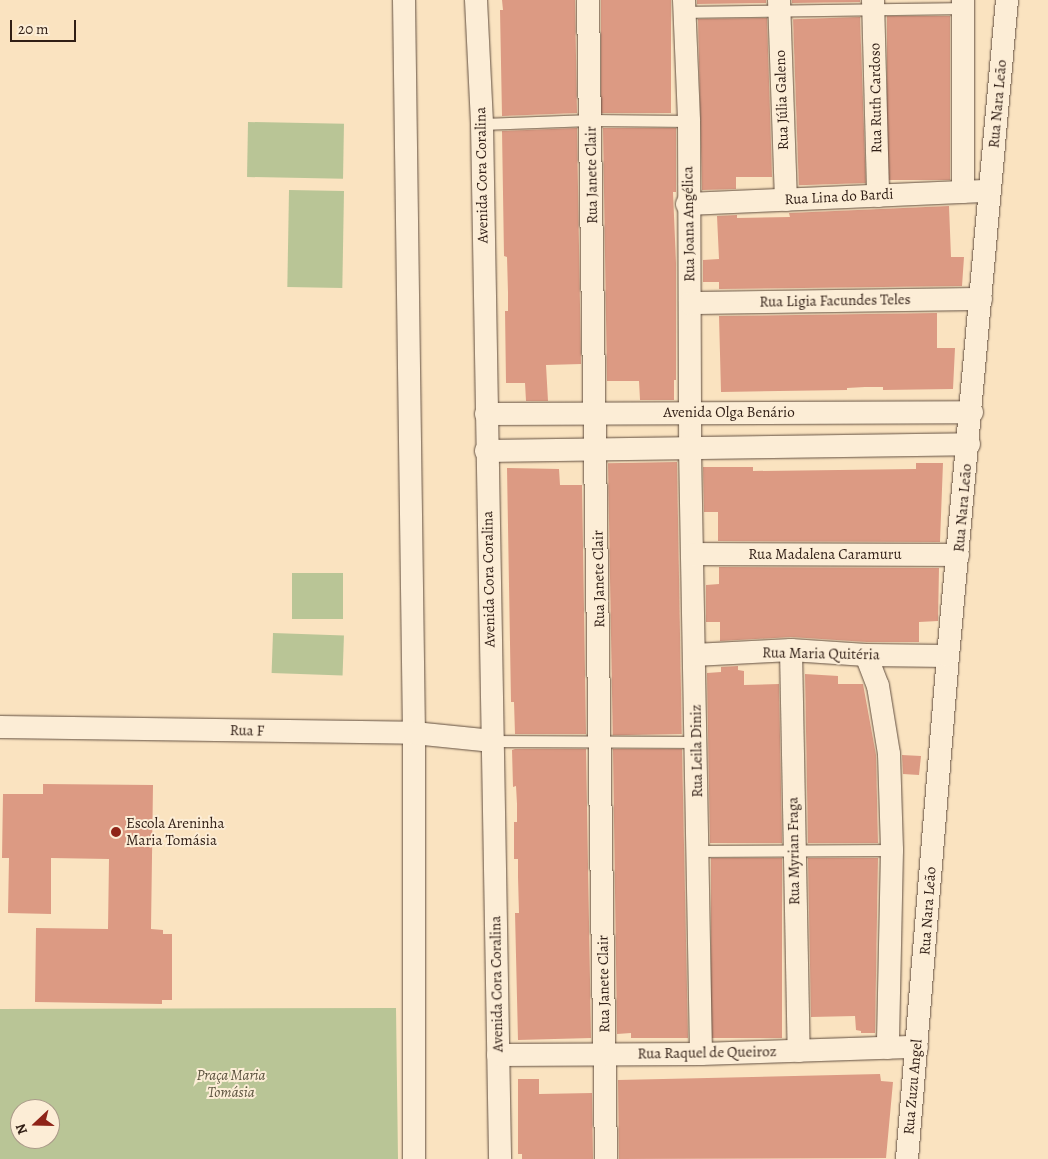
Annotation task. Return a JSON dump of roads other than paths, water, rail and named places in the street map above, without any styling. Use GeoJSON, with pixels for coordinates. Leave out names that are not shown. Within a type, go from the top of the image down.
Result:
{"type":"FeatureCollection","features":[{"type":"Feature","properties":{"kind":"street"},"geometry":{"type":"LineString","coordinates":[[404,0],[414,733],[414,1159]]}},
{"type":"Feature","properties":{"kind":"street","name":"Avenida Cora Coralina"},"geometry":{"type":"LineString","coordinates":[[476,0],[482,124],[486,451],[500,1159]]}},
{"type":"Feature","properties":{"kind":"street","name":"Rua Janete Clair"},"geometry":{"type":"LineString","coordinates":[[588,0],[596,414],[606,1159]]}},
{"type":"Feature","properties":{"kind":"street","name":"Rua Nara Leão"},"geometry":{"type":"LineString","coordinates":[[920,1015],[948,656],[972,412],[1007,0]]}},
{"type":"Feature","properties":{"kind":"street","name":"Rua Júlia Galeno"},"geometry":{"type":"LineString","coordinates":[[779,4],[786,200]]}},
{"type":"Feature","properties":{"kind":"street","name":"Rua Ruth Cardoso"},"geometry":{"type":"LineString","coordinates":[[873,4],[878,196]]}},
{"type":"Feature","properties":{"kind":"street","name":"Rua Nara Leão"},"geometry":{"type":"LineString","coordinates":[[963,4],[963,192]]}},
{"type":"Feature","properties":{"kind":"street","name":"Rua Joana Angélica"},"geometry":{"type":"LineString","coordinates":[[684,6],[689,122],[687,204],[690,303],[690,448]]}},
{"type":"Feature","properties":{"kind":"street","name":"Rua Lina do Bardi"},"geometry":{"type":"LineString","coordinates":[[687,204],[990,190]]}},
{"type":"Feature","properties":{"kind":"street","name":"Rua Ligia Facundes Teles"},"geometry":{"type":"LineString","coordinates":[[690,303],[981,299]]}},
{"type":"Feature","properties":{"kind":"street","name":"Avenida Olga Benário"},"geometry":{"type":"LineString","coordinates":[[486,414],[972,412]]}},
{"type":"Feature","properties":{"kind":"street"},"geometry":{"type":"LineString","coordinates":[[486,451],[969,444]]}},
{"type":"Feature","properties":{"kind":"street","name":"Rua Leila Diniz"},"geometry":{"type":"LineString","coordinates":[[690,448],[702,1054]]}},
{"type":"Feature","properties":{"kind":"street","name":"Rua Madalena Caramuru"},"geometry":{"type":"LineString","coordinates":[[692,554],[958,556]]}},
{"type":"Feature","properties":{"kind":"street","name":"Rua Maria Quitéria"},"geometry":{"type":"LineString","coordinates":[[694,655],[791,650],[866,655],[948,656]]}},
{"type":"Feature","properties":{"kind":"street","name":"Rua Myrian Fraga"},"geometry":{"type":"LineString","coordinates":[[791,650],[799,1051]]}},
{"type":"Feature","properties":{"kind":"street"},"geometry":{"type":"LineString","coordinates":[[866,655],[878,686],[889,754],[892,850],[888,1048]]}},
{"type":"Feature","properties":{"kind":"street","name":"Rua F"},"geometry":{"type":"LineString","coordinates":[[0,727],[414,733],[493,741]]}},
{"type":"Feature","properties":{"kind":"street","name":"Rua Zuzu Angel"},"geometry":{"type":"LineString","coordinates":[[907,1159],[920,1015]]}},
{"type":"Feature","properties":{"kind":"street","name":"Rua Raquel de Queiroz"},"geometry":{"type":"LineString","coordinates":[[498,1055],[605,1056],[917,1047]]}},
{"type":"Feature","properties":{"kind":"lane"},"geometry":{"type":"LineString","coordinates":[[684,6],[963,4]]}},
{"type":"Feature","properties":{"kind":"lane"},"geometry":{"type":"LineString","coordinates":[[482,124],[591,120],[689,122]]}},
{"type":"Feature","properties":{"kind":"lane"},"geometry":{"type":"LineString","coordinates":[[493,741],[697,742]]}},
{"type":"Feature","properties":{"kind":"lane"},"geometry":{"type":"LineString","coordinates":[[698,851],[892,850]]}},
{"type":"Feature","properties":{"kind":"place","name":"Escola Areninha Maria Tomásia"},"geometry":{"type":"Point","coordinates":[116,832]}},
{"type":"Feature","properties":{"kind":"park label","name":"Praça Maria Tomásia"},"geometry":{"type":"Point","coordinates":[231,1084]}}]}
